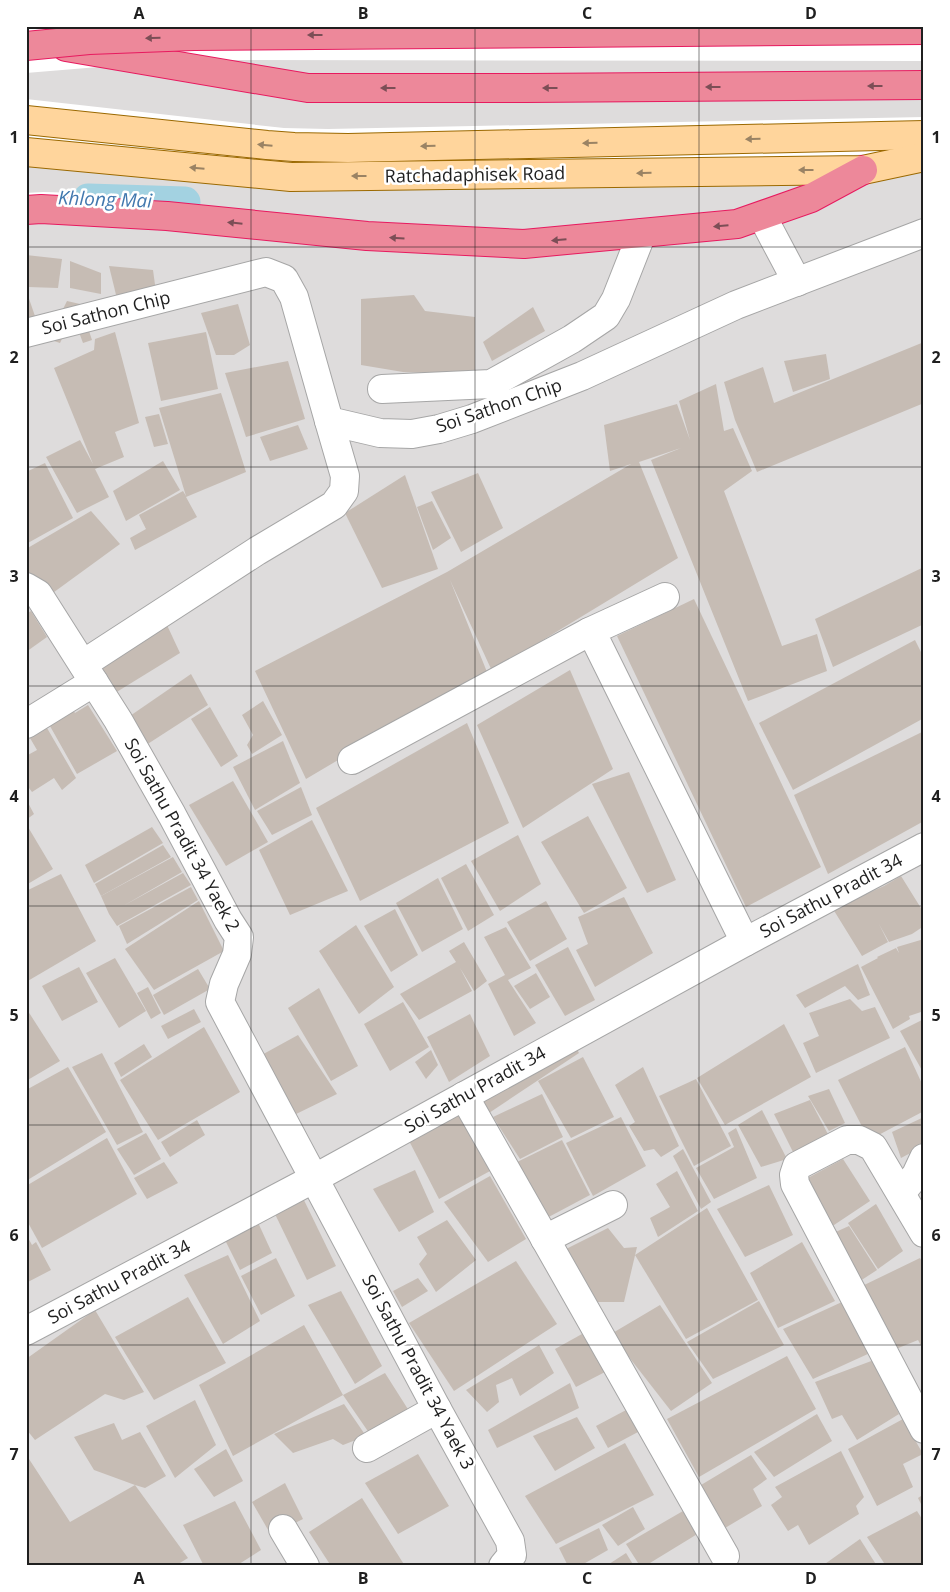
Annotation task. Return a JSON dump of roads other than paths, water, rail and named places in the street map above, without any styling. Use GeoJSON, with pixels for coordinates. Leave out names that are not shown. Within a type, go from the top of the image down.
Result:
{"type":"FeatureCollection","features":[{"type":"Feature","properties":{"kind":"highway"},"geometry":{"type":"LineString","coordinates":[[26,46],[89,40],[194,36],[924,30]]}},
{"type":"Feature","properties":{"kind":"highway"},"geometry":{"type":"LineString","coordinates":[[26,40],[308,88],[924,85]]}},
{"type":"Feature","properties":{"kind":"highway"},"geometry":{"type":"LineString","coordinates":[[26,210],[42,209],[167,216],[367,236],[524,244],[737,224],[811,198],[863,170]]}},
{"type":"Feature","properties":{"kind":"main road","name":"Ratchadaphisek Road"},"geometry":{"type":"LineString","coordinates":[[26,120],[294,147],[368,148],[924,135]]}},
{"type":"Feature","properties":{"kind":"main road","name":"Ratchadaphisek Road"},"geometry":{"type":"LineString","coordinates":[[26,152],[291,177],[863,170],[924,157]]}},
{"type":"Feature","properties":{"kind":"street"},"geometry":{"type":"LineString","coordinates":[[762,216],[797,282]]}},
{"type":"Feature","properties":{"kind":"street"},"geometry":{"type":"LineString","coordinates":[[382,389],[491,384],[572,339],[606,316],[616,299],[642,233]]}},
{"type":"Feature","properties":{"kind":"street","name":"Soi Sathon Chip"},"geometry":{"type":"LineString","coordinates":[[26,333],[266,272],[284,280],[294,297],[329,421],[380,433],[412,434],[439,429],[472,419],[582,376],[736,305],[924,234]]}},
{"type":"Feature","properties":{"kind":"street"},"geometry":{"type":"LineString","coordinates":[[26,724],[88,673],[256,551],[334,505],[344,491],[345,476],[329,421]]}},
{"type":"Feature","properties":{"kind":"street","name":"Soi Sathu Pradit 34 Yaek 2"},"geometry":{"type":"LineString","coordinates":[[26,587],[38,594],[123,728],[228,920],[239,936],[237,954],[224,984],[220,1002],[315,1178]]}},
{"type":"Feature","properties":{"kind":"street"},"geometry":{"type":"LineString","coordinates":[[352,760],[589,632],[665,597]]}},
{"type":"Feature","properties":{"kind":"street"},"geometry":{"type":"LineString","coordinates":[[589,632],[597,644],[745,942]]}},
{"type":"Feature","properties":{"kind":"street","name":"Soi Sathu Pradit 34"},"geometry":{"type":"LineString","coordinates":[[26,1331],[315,1178],[745,942],[924,848]]}},
{"type":"Feature","properties":{"kind":"street"},"geometry":{"type":"LineString","coordinates":[[464,1096],[725,1556]]}},
{"type":"Feature","properties":{"kind":"street"},"geometry":{"type":"LineString","coordinates":[[924,1233],[872,1147],[859,1140],[847,1140],[797,1166],[794,1175],[795,1184],[924,1429]]}},
{"type":"Feature","properties":{"kind":"street"},"geometry":{"type":"LineString","coordinates":[[901,1193],[916,1175],[924,1158]]}},
{"type":"Feature","properties":{"kind":"street","name":"Soi Sathu Pradit 34 Yaek 3"},"geometry":{"type":"LineString","coordinates":[[315,1178],[344,1236],[510,1541],[512,1556],[502,1566]]}},
{"type":"Feature","properties":{"kind":"street"},"geometry":{"type":"LineString","coordinates":[[545,1239],[613,1205]]}},
{"type":"Feature","properties":{"kind":"street"},"geometry":{"type":"LineString","coordinates":[[367,1448],[437,1408]]}},
{"type":"Feature","properties":{"kind":"street"},"geometry":{"type":"LineString","coordinates":[[283,1529],[305,1566]]}},
{"type":"Feature","properties":{"kind":"waterway","name":"Khlong Mai"},"geometry":{"type":"LineString","coordinates":[[88,199],[185,202]]}}]}
